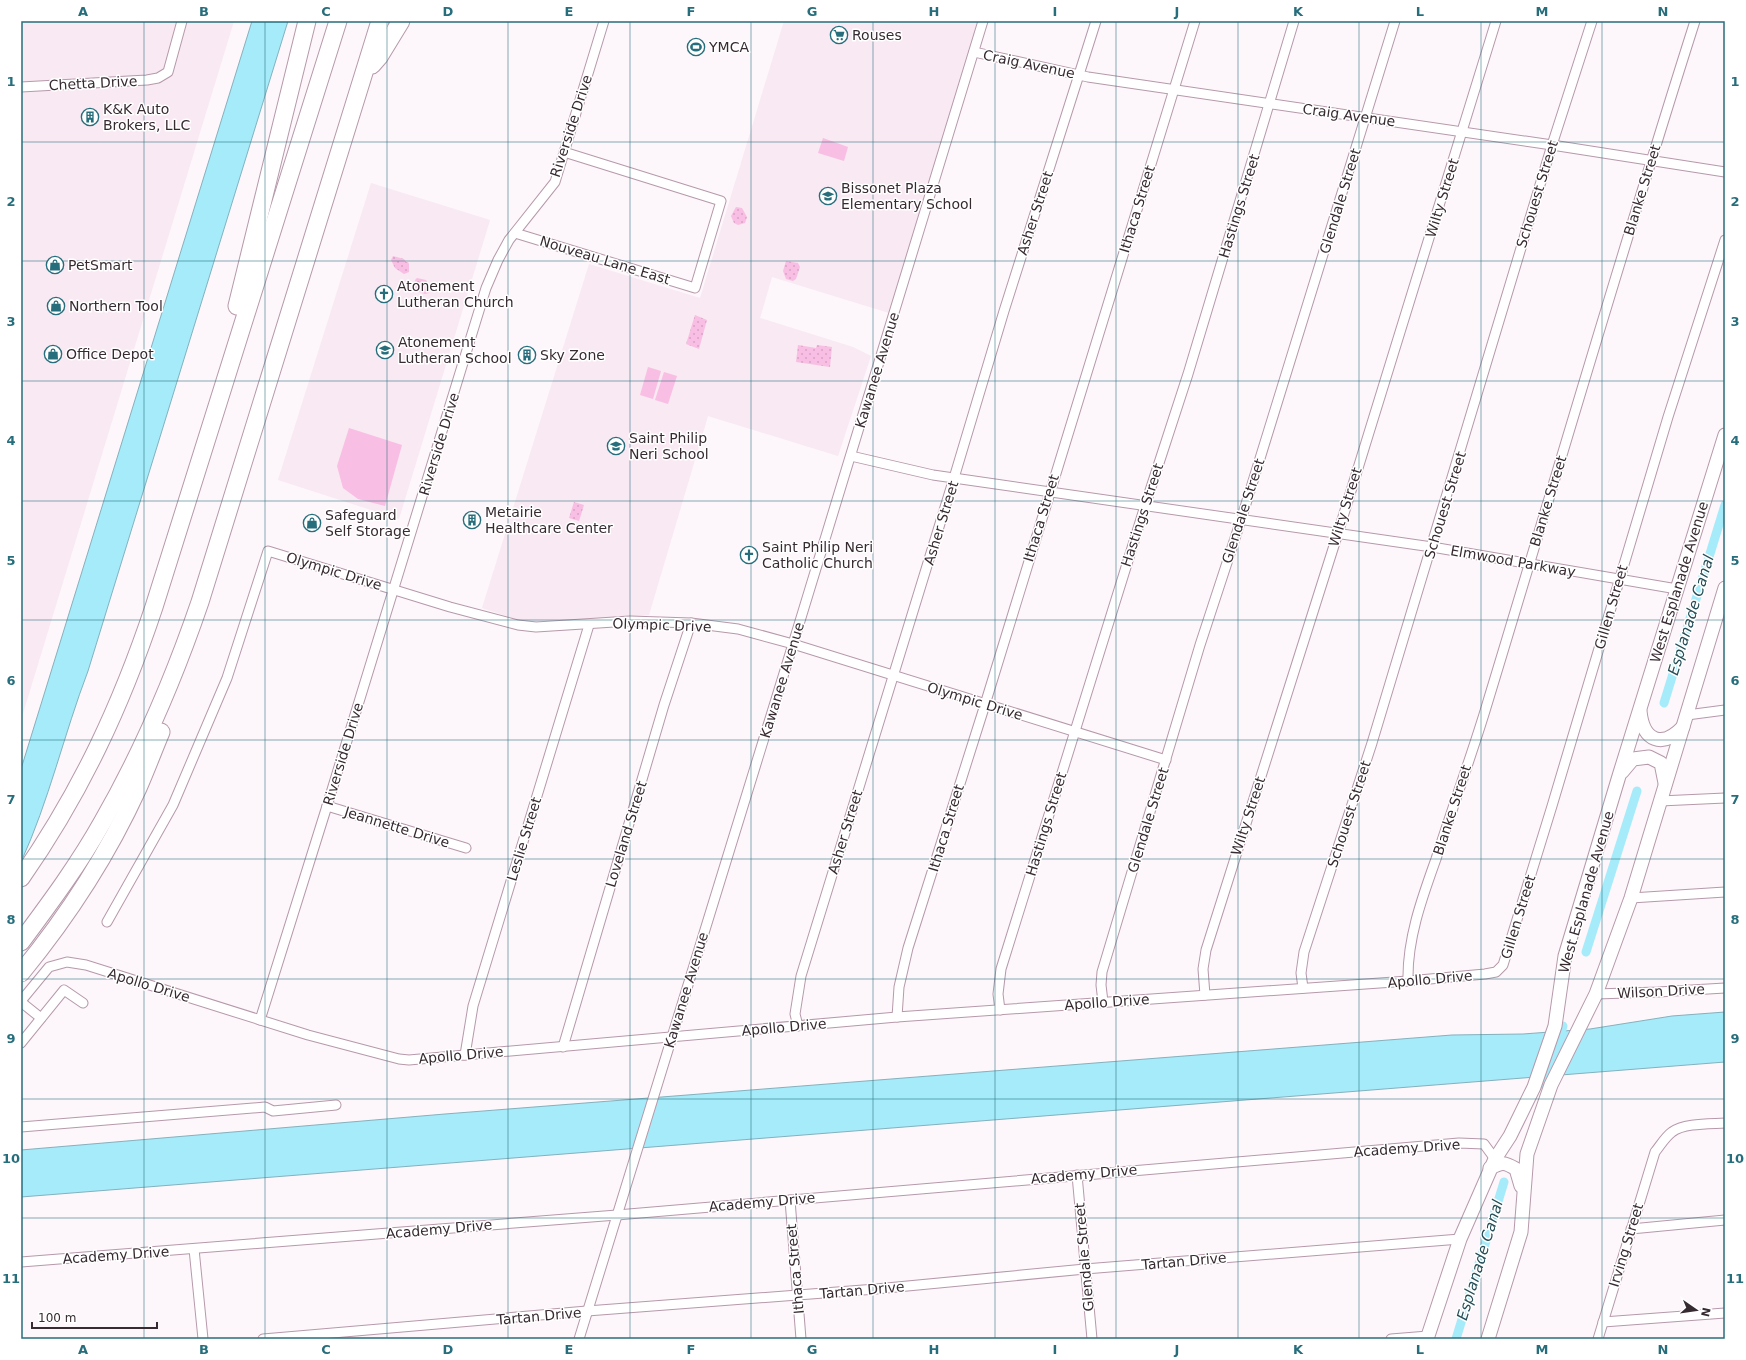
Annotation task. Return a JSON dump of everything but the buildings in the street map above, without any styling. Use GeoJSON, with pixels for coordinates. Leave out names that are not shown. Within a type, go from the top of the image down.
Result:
{"type":"FeatureCollection","features":[{"type":"Feature","properties":{"kind":"highway"},"geometry":{"type":"LineString","coordinates":[[195,476],[307,21]]}},
{"type":"Feature","properties":{"kind":"highway"},"geometry":{"type":"LineString","coordinates":[[21,878],[79,785],[117,708],[136,662],[338,21]]}},
{"type":"Feature","properties":{"kind":"highway"},"geometry":{"type":"LineString","coordinates":[[21,942],[56,894],[103,822],[140,752],[170,685],[200,602],[380,21]]}},
{"type":"Feature","properties":{"kind":"highway"},"geometry":{"type":"LineString","coordinates":[[364,72],[379,57],[401,21]]}},
{"type":"Feature","properties":{"kind":"highway"},"geometry":{"type":"LineString","coordinates":[[26,967],[74,903],[112,838],[138,789],[170,710],[184,670],[200,602]]}},
{"type":"Feature","properties":{"kind":"main road","name":"West Esplanade Avenue"},"geometry":{"type":"LineString","coordinates":[[1427,1337],[1460,1239],[1492,1163],[1510,1136],[1534,1087],[1555,1026],[1565,956],[1619,776],[1725,435]]}},
{"type":"Feature","properties":{"kind":"main road"},"geometry":{"type":"LineString","coordinates":[[1488,1339],[1521,1232],[1527,1154],[1551,1085],[1596,994],[1631,898],[1665,784],[1722,606],[1725,588]]}},
{"type":"Feature","properties":{"kind":"main road"},"geometry":{"type":"LineString","coordinates":[[1640,708],[1641,723],[1648,736],[1655,739],[1667,739],[1675,736],[1685,721]]}},
{"type":"Feature","properties":{"kind":"main road"},"geometry":{"type":"LineString","coordinates":[[1619,776],[1633,759],[1650,757],[1661,763],[1665,784]]}},
{"type":"Feature","properties":{"kind":"main road"},"geometry":{"type":"LineString","coordinates":[[1492,1163],[1507,1163],[1516,1169],[1523,1198]]}},
{"type":"Feature","properties":{"kind":"street","name":"Chetta Drive"},"geometry":{"type":"LineString","coordinates":[[21,87],[147,80],[158,78],[168,72],[182,21]]}},
{"type":"Feature","properties":{"kind":"street","name":"Riverside Drive"},"geometry":{"type":"LineString","coordinates":[[260,1020],[486,288],[498,260],[515,232],[555,182],[604,21]]}},
{"type":"Feature","properties":{"kind":"street","name":"Kawanee Avenue"},"geometry":{"type":"LineString","coordinates":[[579,1339],[851,456],[983,21]]}},
{"type":"Feature","properties":{"kind":"street","name":"Asher Street"},"geometry":{"type":"LineString","coordinates":[[798,1026],[795,1014],[801,976],[1004,311],[1096,21]]}},
{"type":"Feature","properties":{"kind":"street","name":"Ithaca Street"},"geometry":{"type":"LineString","coordinates":[[897,1017],[899,988],[908,948],[985,704],[1195,21]]}},
{"type":"Feature","properties":{"kind":"street","name":"Hastings Street"},"geometry":{"type":"LineString","coordinates":[[1000,1010],[998,994],[1001,969],[1145,506],[1188,374],[1294,21]]}},
{"type":"Feature","properties":{"kind":"street","name":"Glendale Street"},"geometry":{"type":"LineString","coordinates":[[1103,1002],[1101,985],[1102,972],[1200,645],[1241,520],[1395,21]]}},
{"type":"Feature","properties":{"kind":"street","name":"Wilty Street"},"geometry":{"type":"LineString","coordinates":[[1205,995],[1204,969],[1206,950],[1338,533],[1496,21]]}},
{"type":"Feature","properties":{"kind":"street","name":"Schouest Street"},"geometry":{"type":"LineString","coordinates":[[1303,988],[1301,972],[1304,952],[1372,743],[1552,144],[1592,21]]}},
{"type":"Feature","properties":{"kind":"street","name":"Blanke Street"},"geometry":{"type":"LineString","coordinates":[[1408,981],[1408,964],[1411,942],[1428,880],[1483,718],[1651,160],[1695,21]]}},
{"type":"Feature","properties":{"kind":"street","name":"Craig Avenue"},"geometry":{"type":"LineString","coordinates":[[974,52],[1079,75],[1269,104],[1552,144],[1725,172]]}},
{"type":"Feature","properties":{"kind":"street","name":"Nouveau Lane East"},"geometry":{"type":"LineString","coordinates":[[515,232],[695,288],[721,201],[564,152]]}},
{"type":"Feature","properties":{"kind":"street","name":"Gillen Street"},"geometry":{"type":"LineString","coordinates":[[1496,972],[1503,965],[1668,417],[1725,240]]}},
{"type":"Feature","properties":{"kind":"street","name":"Elmwood Parkway"},"geometry":{"type":"LineString","coordinates":[[851,456],[933,475],[1432,547],[1677,589]]}},
{"type":"Feature","properties":{"kind":"street","name":"Olympic Drive"},"geometry":{"type":"LineString","coordinates":[[107,922],[173,805],[227,678],[268,551],[450,607],[518,625],[536,628],[630,621],[691,623],[738,629],[793,644],[1166,760]]}},
{"type":"Feature","properties":{"kind":"street","name":"Loveland Street"},"geometry":{"type":"LineString","coordinates":[[562,1047],[664,705],[691,623]]}},
{"type":"Feature","properties":{"kind":"street","name":"Leslie Street"},"geometry":{"type":"LineString","coordinates":[[465,1055],[473,1006],[589,625]]}},
{"type":"Feature","properties":{"kind":"street"},"geometry":{"type":"LineString","coordinates":[[1685,721],[1725,710]]}},
{"type":"Feature","properties":{"kind":"street"},"geometry":{"type":"LineString","coordinates":[[1660,801],[1725,798]]}},
{"type":"Feature","properties":{"kind":"street","name":"Jeannette Drive"},"geometry":{"type":"LineString","coordinates":[[327,806],[466,848]]}},
{"type":"Feature","properties":{"kind":"street"},"geometry":{"type":"LineString","coordinates":[[1631,898],[1725,892]]}},
{"type":"Feature","properties":{"kind":"street","name":"Apollo Drive"},"geometry":{"type":"LineString","coordinates":[[21,1001],[49,967],[67,962],[86,965],[308,1035],[399,1059],[562,1047],[897,1017],[1408,981],[1496,972]]}},
{"type":"Feature","properties":{"kind":"street","name":"Wilson Drive"},"geometry":{"type":"LineString","coordinates":[[1596,994],[1725,988]]}},
{"type":"Feature","properties":{"kind":"street"},"geometry":{"type":"LineString","coordinates":[[21,1043],[64,990],[83,1003]]}},
{"type":"Feature","properties":{"kind":"street"},"geometry":{"type":"LineString","coordinates":[[21,1001],[41,1018]]}},
{"type":"Feature","properties":{"kind":"street"},"geometry":{"type":"LineString","coordinates":[[21,1127],[265,1107],[273,1111],[336,1105]]}},
{"type":"Feature","properties":{"kind":"street","name":"Irving Street"},"geometry":{"type":"LineString","coordinates":[[1598,1339],[1655,1152],[1671,1133],[1679,1129],[1699,1125],[1725,1123]]}},
{"type":"Feature","properties":{"kind":"street","name":"Academy Drive"},"geometry":{"type":"LineString","coordinates":[[21,1262],[617,1216],[1459,1143],[1484,1144],[1492,1163]]}},
{"type":"Feature","properties":{"kind":"street","name":"Glendale Street"},"geometry":{"type":"LineString","coordinates":[[1077,1175],[1092,1339]]}},
{"type":"Feature","properties":{"kind":"street","name":"Ithaca Street"},"geometry":{"type":"LineString","coordinates":[[790,1200],[801,1339]]}},
{"type":"Feature","properties":{"kind":"street"},"geometry":{"type":"LineString","coordinates":[[1631,1229],[1725,1220]]}},
{"type":"Feature","properties":{"kind":"street","name":"Tartan Drive"},"geometry":{"type":"LineString","coordinates":[[263,1339],[876,1289],[1085,1269],[1460,1239]]}},
{"type":"Feature","properties":{"kind":"street"},"geometry":{"type":"LineString","coordinates":[[194,1249],[203,1339]]}},
{"type":"Feature","properties":{"kind":"street"},"geometry":{"type":"LineString","coordinates":[[1604,1322],[1725,1313]]}},
{"type":"Feature","properties":{"kind":"street"},"geometry":{"type":"LineString","coordinates":[[1390,1339],[1427,1337]]}},
{"type":"Feature","properties":{"kind":"shaded area"},"geometry":{"type":"Polygon","coordinates":[[[21,21],[234,21],[21,720],[21,21]]]}},
{"type":"Feature","properties":{"kind":"shaded area"},"geometry":{"type":"Polygon","coordinates":[[[784,21],[979,21],[889,313],[772,277],[760,318],[853,347],[871,356],[838,456],[708,416],[649,615],[527,623],[482,608],[589,264],[700,298],[784,21]]]}},
{"type":"Feature","properties":{"kind":"shaded area"},"geometry":{"type":"Polygon","coordinates":[[[823,138],[848,147],[844,161],[818,153],[823,138]]]}},
{"type":"Feature","properties":{"kind":"shaded area","name":"Atonement Lutheran School"},"geometry":{"type":"Polygon","coordinates":[[[371,183],[490,220],[399,519],[278,480],[371,183]]]}},
{"type":"Feature","properties":{"kind":"shaded area"},"geometry":{"type":"Polygon","coordinates":[[[736,207],[742,208],[747,217],[745,223],[738,225],[734,223],[731,216],[736,207]]]}},
{"type":"Feature","properties":{"kind":"shaded area"},"geometry":{"type":"Polygon","coordinates":[[[393,256],[404,259],[408,262],[409,272],[404,274],[395,268],[391,260],[393,256]]]}},
{"type":"Feature","properties":{"kind":"shaded area"},"geometry":{"type":"Polygon","coordinates":[[[786,261],[798,263],[800,267],[796,279],[793,281],[786,279],[783,271],[786,261]]]}},
{"type":"Feature","properties":{"kind":"shaded area"},"geometry":{"type":"Polygon","coordinates":[[[417,278],[426,280],[430,286],[429,293],[425,294],[414,290],[415,280],[417,278]]]}},
{"type":"Feature","properties":{"kind":"shaded area"},"geometry":{"type":"Polygon","coordinates":[[[695,315],[707,320],[699,349],[686,344],[695,315]]]}},
{"type":"Feature","properties":{"kind":"shaded area"},"geometry":{"type":"Polygon","coordinates":[[[798,345],[816,348],[817,345],[832,347],[830,367],[796,362],[798,345]]]}},
{"type":"Feature","properties":{"kind":"shaded area"},"geometry":{"type":"Polygon","coordinates":[[[648,367],[661,371],[653,399],[640,395],[648,367]]]}},
{"type":"Feature","properties":{"kind":"shaded area"},"geometry":{"type":"Polygon","coordinates":[[[664,372],[677,376],[668,404],[655,400],[664,372]]]}},
{"type":"Feature","properties":{"kind":"shaded area"},"geometry":{"type":"Polygon","coordinates":[[[349,428],[402,445],[385,506],[358,499],[343,488],[337,466],[349,428]]]}},
{"type":"Feature","properties":{"kind":"shaded area"},"geometry":{"type":"Polygon","coordinates":[[[574,502],[584,505],[579,521],[569,518],[574,502]]]}},
{"type":"Feature","properties":{"kind":"water"},"geometry":{"type":"Polygon","coordinates":[[[252,21],[288,21],[88,671],[40,815],[21,862],[21,769],[252,21]]]}},
{"type":"Feature","properties":{"kind":"water"},"geometry":{"type":"Polygon","coordinates":[[[1725,1012],[1725,1062],[21,1197],[21,1150],[445,1114],[1452,1035],[1523,1034],[1590,1029],[1672,1016],[1725,1012]]]}},
{"type":"Feature","properties":{"kind":"waterway","name":"Esplanade Canal"},"geometry":{"type":"LineString","coordinates":[[1664,703],[1725,505]]}},
{"type":"Feature","properties":{"kind":"waterway","name":"Esplanade Canal"},"geometry":{"type":"LineString","coordinates":[[1586,952],[1637,791]]}},
{"type":"Feature","properties":{"kind":"waterway","name":"Esplanade Canal"},"geometry":{"type":"LineString","coordinates":[[1558,1042],[1563,1026]]}},
{"type":"Feature","properties":{"kind":"waterway","name":"Esplanade Canal"},"geometry":{"type":"LineString","coordinates":[[1544,1085],[1550,1066]]}},
{"type":"Feature","properties":{"kind":"waterway","name":"Esplanade Canal"},"geometry":{"type":"LineString","coordinates":[[1456,1339],[1504,1182]]}},
{"type":"Feature","properties":{"kind":"place","name":"Rouses"},"geometry":{"type":"Point","coordinates":[839,35]}},
{"type":"Feature","properties":{"kind":"place","name":"YMCA"},"geometry":{"type":"Point","coordinates":[696,47]}},
{"type":"Feature","properties":{"kind":"place","name":"K&K Auto Brokers, LLC"},"geometry":{"type":"Point","coordinates":[90,117]}},
{"type":"Feature","properties":{"kind":"place","name":"Bissonet Plaza Elementary School"},"geometry":{"type":"Point","coordinates":[828,196]}},
{"type":"Feature","properties":{"kind":"place","name":"PetSmart"},"geometry":{"type":"Point","coordinates":[55,265]}},
{"type":"Feature","properties":{"kind":"place","name":"Atonement Lutheran Church"},"geometry":{"type":"Point","coordinates":[384,294]}},
{"type":"Feature","properties":{"kind":"place","name":"Northern Tool"},"geometry":{"type":"Point","coordinates":[56,306]}},
{"type":"Feature","properties":{"kind":"place","name":"Atonement Lutheran School"},"geometry":{"type":"Point","coordinates":[385,350]}},
{"type":"Feature","properties":{"kind":"place","name":"Office Depot"},"geometry":{"type":"Point","coordinates":[53,354]}},
{"type":"Feature","properties":{"kind":"place","name":"Sky Zone"},"geometry":{"type":"Point","coordinates":[527,355]}},
{"type":"Feature","properties":{"kind":"place","name":"Saint Philip Neri School"},"geometry":{"type":"Point","coordinates":[616,446]}},
{"type":"Feature","properties":{"kind":"place","name":"Metairie Healthcare Center"},"geometry":{"type":"Point","coordinates":[472,520]}},
{"type":"Feature","properties":{"kind":"place","name":"Safeguard Self Storage"},"geometry":{"type":"Point","coordinates":[312,523]}},
{"type":"Feature","properties":{"kind":"place","name":"Saint Philip Neri Catholic Church"},"geometry":{"type":"Point","coordinates":[749,555]}}]}
